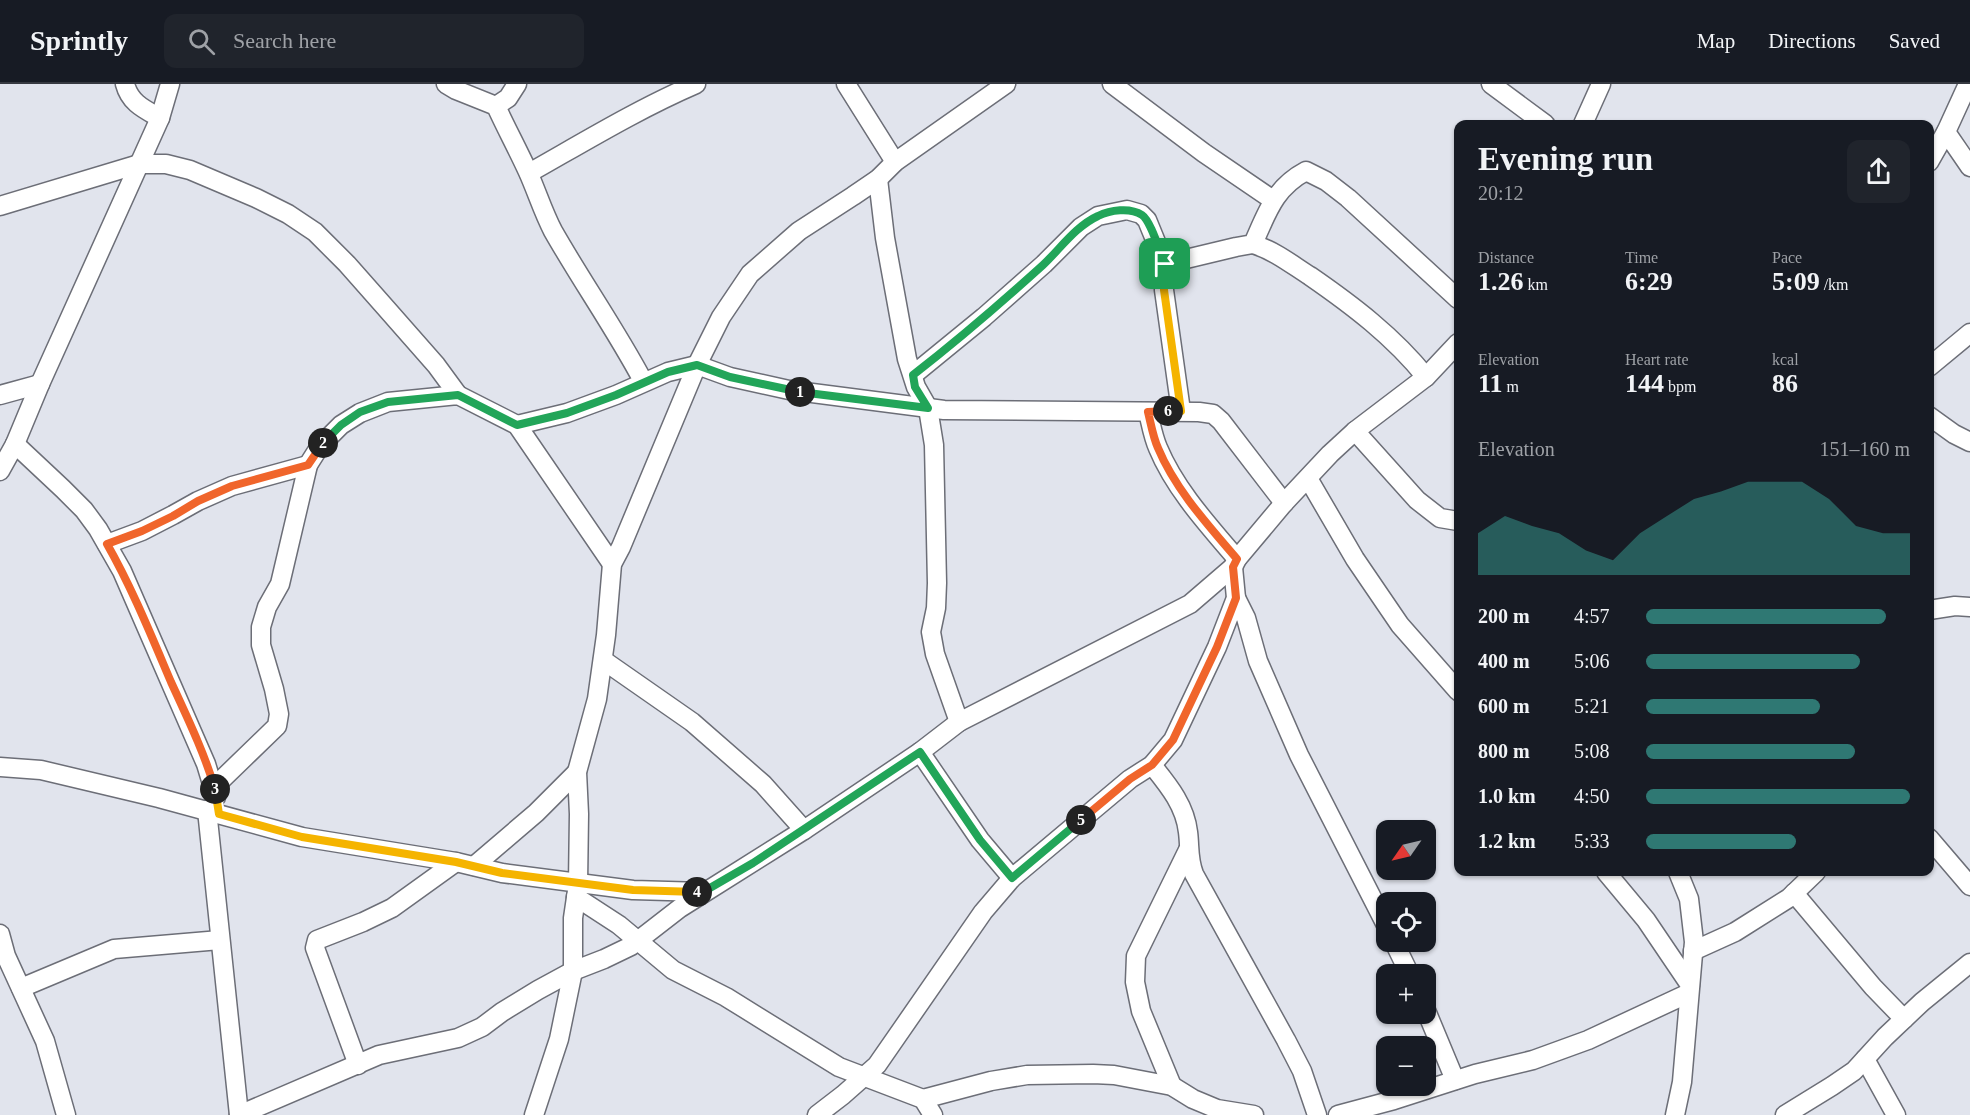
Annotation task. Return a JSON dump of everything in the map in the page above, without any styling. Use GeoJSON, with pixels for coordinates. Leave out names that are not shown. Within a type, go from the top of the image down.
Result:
{"type":"FeatureCollection","features":[{"type":"Feature","properties":{"kind":"street"},"geometry":{"type":"LineString","coordinates":[[125,84],[128,94],[141,108],[160,118]]}},
{"type":"Feature","properties":{"kind":"street"},"geometry":{"type":"LineString","coordinates":[[0,471],[15,444],[160,118],[170,84]]}},
{"type":"Feature","properties":{"kind":"street"},"geometry":{"type":"LineString","coordinates":[[446,84],[496,106],[529,173],[552,229],[620,339],[643,381]]}},
{"type":"Feature","properties":{"kind":"street"},"geometry":{"type":"LineString","coordinates":[[496,106],[508,98],[517,84]]}},
{"type":"Feature","properties":{"kind":"street"},"geometry":{"type":"LineString","coordinates":[[529,173],[604,130],[696,84]]}},
{"type":"Feature","properties":{"kind":"street"},"geometry":{"type":"LineString","coordinates":[[846,84],[895,162]]}},
{"type":"Feature","properties":{"kind":"street"},"geometry":{"type":"LineString","coordinates":[[534,1115],[559,1040],[573,971],[573,918],[577,891],[579,814],[577,772],[597,699],[612,564],[697,365],[721,317],[750,274],[799,231],[878,179],[895,162],[1006,84]]}},
{"type":"Feature","properties":{"kind":"street"},"geometry":{"type":"LineString","coordinates":[[1112,84],[1204,153],[1273,200]]}},
{"type":"Feature","properties":{"kind":"street"},"geometry":{"type":"LineString","coordinates":[[1491,84],[1540,120]]}},
{"type":"Feature","properties":{"kind":"street"},"geometry":{"type":"LineString","coordinates":[[1585,120],[1601,84]]}},
{"type":"Feature","properties":{"kind":"street"},"geometry":{"type":"LineString","coordinates":[[1934,153],[1968,84]]}},
{"type":"Feature","properties":{"kind":"street"},"geometry":{"type":"LineString","coordinates":[[1946,132],[1970,167]]}},
{"type":"Feature","properties":{"kind":"street"},"geometry":{"type":"LineString","coordinates":[[0,206],[139,164],[166,164],[190,170],[288,214],[315,232],[347,264],[436,365],[458,395],[517,425],[612,564]]}},
{"type":"Feature","properties":{"kind":"street"},"geometry":{"type":"LineString","coordinates":[[1253,244],[1273,200],[1294,177],[1306,171],[1310,172],[1348,198],[1454,295]]}},
{"type":"Feature","properties":{"kind":"street"},"geometry":{"type":"LineString","coordinates":[[878,179],[887,249],[907,358],[915,387],[928,408],[934,445],[937,583],[936,608],[931,632],[935,654],[959,722]]}},
{"type":"Feature","properties":{"kind":"street"},"geometry":{"type":"LineString","coordinates":[[913,375],[984,317],[1044,264],[1081,227],[1098,216],[1127,210],[1141,214],[1147,220],[1165,264],[1164,290],[1181,411]]}},
{"type":"Feature","properties":{"kind":"street"},"geometry":{"type":"LineString","coordinates":[[1165,264],[1253,244],[1268,249],[1331,290],[1384,332],[1408,354],[1426,377]]}},
{"type":"Feature","properties":{"kind":"street"},"geometry":{"type":"LineString","coordinates":[[1934,363],[1970,333]]}},
{"type":"Feature","properties":{"kind":"street"},"geometry":{"type":"LineString","coordinates":[[15,444],[84,510],[107,544],[150,631],[206,764],[214,788],[213,812],[220,940],[239,1115],[379,1055],[458,1038],[482,1027],[502,1012],[573,971],[631,946],[703,892],[804,830],[920,752],[959,722],[1190,604],[1235,563],[1284,503],[1309,480],[1330,454],[1355,431],[1426,377],[1454,348]]}},
{"type":"Feature","properties":{"kind":"street"},"geometry":{"type":"LineString","coordinates":[[517,425],[567,413],[616,395],[643,381],[697,365],[730,377],[789,390],[928,408],[1181,411],[1213,414],[1221,421],[1284,503]]}},
{"type":"Feature","properties":{"kind":"street"},"geometry":{"type":"LineString","coordinates":[[0,395],[40,384]]}},
{"type":"Feature","properties":{"kind":"street"},"geometry":{"type":"LineString","coordinates":[[214,788],[277,726],[279,714],[261,645],[261,627],[267,607],[280,584],[308,465],[327,439],[341,425],[360,412],[388,402],[458,395]]}},
{"type":"Feature","properties":{"kind":"street"},"geometry":{"type":"LineString","coordinates":[[817,1115],[877,1065],[983,912],[1012,878],[1130,779],[1152,765],[1173,740],[1217,647],[1236,598],[1235,563],[1175,480],[1157,447],[1148,412]]}},
{"type":"Feature","properties":{"kind":"street"},"geometry":{"type":"LineString","coordinates":[[1934,420],[1970,442]]}},
{"type":"Feature","properties":{"kind":"street"},"geometry":{"type":"LineString","coordinates":[[1355,431],[1417,500],[1440,518],[1454,520]]}},
{"type":"Feature","properties":{"kind":"street"},"geometry":{"type":"LineString","coordinates":[[107,544],[142,531],[232,486],[308,465]]}},
{"type":"Feature","properties":{"kind":"street"},"geometry":{"type":"LineString","coordinates":[[1309,480],[1355,558],[1400,625],[1454,682]]}},
{"type":"Feature","properties":{"kind":"street"},"geometry":{"type":"LineString","coordinates":[[1236,598],[1246,618],[1258,661],[1299,755],[1376,906]]}},
{"type":"Feature","properties":{"kind":"street"},"geometry":{"type":"LineString","coordinates":[[1934,609],[1955,606],[1970,607]]}},
{"type":"Feature","properties":{"kind":"street"},"geometry":{"type":"LineString","coordinates":[[603,660],[692,722],[763,784],[804,830]]}},
{"type":"Feature","properties":{"kind":"street"},"geometry":{"type":"LineString","coordinates":[[920,752],[980,840],[1012,878]]}},
{"type":"Feature","properties":{"kind":"street"},"geometry":{"type":"LineString","coordinates":[[1152,765],[1182,807],[1188,831],[1190,864],[1194,874],[1302,1071],[1317,1115]]}},
{"type":"Feature","properties":{"kind":"street"},"geometry":{"type":"LineString","coordinates":[[0,767],[41,770],[213,812],[302,837],[465,864],[577,891],[703,892]]}},
{"type":"Feature","properties":{"kind":"street"},"geometry":{"type":"LineString","coordinates":[[358,1065],[315,948],[317,940],[392,908],[465,864],[558,793],[577,772]]}},
{"type":"Feature","properties":{"kind":"street"},"geometry":{"type":"LineString","coordinates":[[1934,844],[1970,886]]}},
{"type":"Feature","properties":{"kind":"street"},"geometry":{"type":"LineString","coordinates":[[1172,1086],[1141,1011],[1135,982],[1136,956],[1188,850]]}},
{"type":"Feature","properties":{"kind":"street"},"geometry":{"type":"LineString","coordinates":[[1609,876],[1646,920],[1690,989]]}},
{"type":"Feature","properties":{"kind":"street"},"geometry":{"type":"LineString","coordinates":[[1675,1115],[1682,1082],[1693,951],[1689,898],[1680,876]]}},
{"type":"Feature","properties":{"kind":"street"},"geometry":{"type":"LineString","coordinates":[[1693,951],[1735,932],[1794,893],[1812,876]]}},
{"type":"Feature","properties":{"kind":"street"},"geometry":{"type":"LineString","coordinates":[[577,891],[673,970],[726,997],[839,1067],[923,1099],[933,1115]]}},
{"type":"Feature","properties":{"kind":"street"},"geometry":{"type":"LineString","coordinates":[[1794,893],[1873,987],[1904,1019]]}},
{"type":"Feature","properties":{"kind":"street"},"geometry":{"type":"LineString","coordinates":[[0,934],[6,956],[45,1041],[66,1115]]}},
{"type":"Feature","properties":{"kind":"street"},"geometry":{"type":"LineString","coordinates":[[21,988],[114,949],[220,940]]}},
{"type":"Feature","properties":{"kind":"street"},"geometry":{"type":"LineString","coordinates":[[1785,1115],[1854,1071],[1922,1002],[1970,963]]}},
{"type":"Feature","properties":{"kind":"street"},"geometry":{"type":"LineString","coordinates":[[1338,1115],[1544,1056],[1588,1040],[1690,989]]}},
{"type":"Feature","properties":{"kind":"street"},"geometry":{"type":"LineString","coordinates":[[1432,1024],[1455,1080]]}},
{"type":"Feature","properties":{"kind":"street"},"geometry":{"type":"LineString","coordinates":[[1864,1059],[1896,1115]]}},
{"type":"Feature","properties":{"kind":"street"},"geometry":{"type":"LineString","coordinates":[[923,1099],[991,1081],[1027,1075],[1104,1074],[1172,1086],[1218,1112],[1254,1115]]}},
{"type":"Feature","properties":{"kind":"route"},"geometry":{"type":"LineString","coordinates":[[1127,210],[1141,214],[1147,220],[1165,264],[1164,290],[1181,411],[1148,412],[1157,447],[1175,480],[1208,525],[1237,559],[1233,567],[1236,598],[1217,647],[1173,740],[1152,765],[1130,779],[1012,878],[980,840],[920,752],[753,863],[703,892],[633,890],[502,873],[456,862],[302,837],[219,814],[206,764],[150,631],[107,544],[142,531],[232,486],[308,465],[320,446],[341,425],[360,412],[388,402],[458,395],[517,425],[567,413],[616,395],[643,381],[697,365],[730,377],[789,390],[928,408],[915,387],[913,375],[984,317],[1044,264],[1081,227],[1098,216],[1127,210]]}}]}
